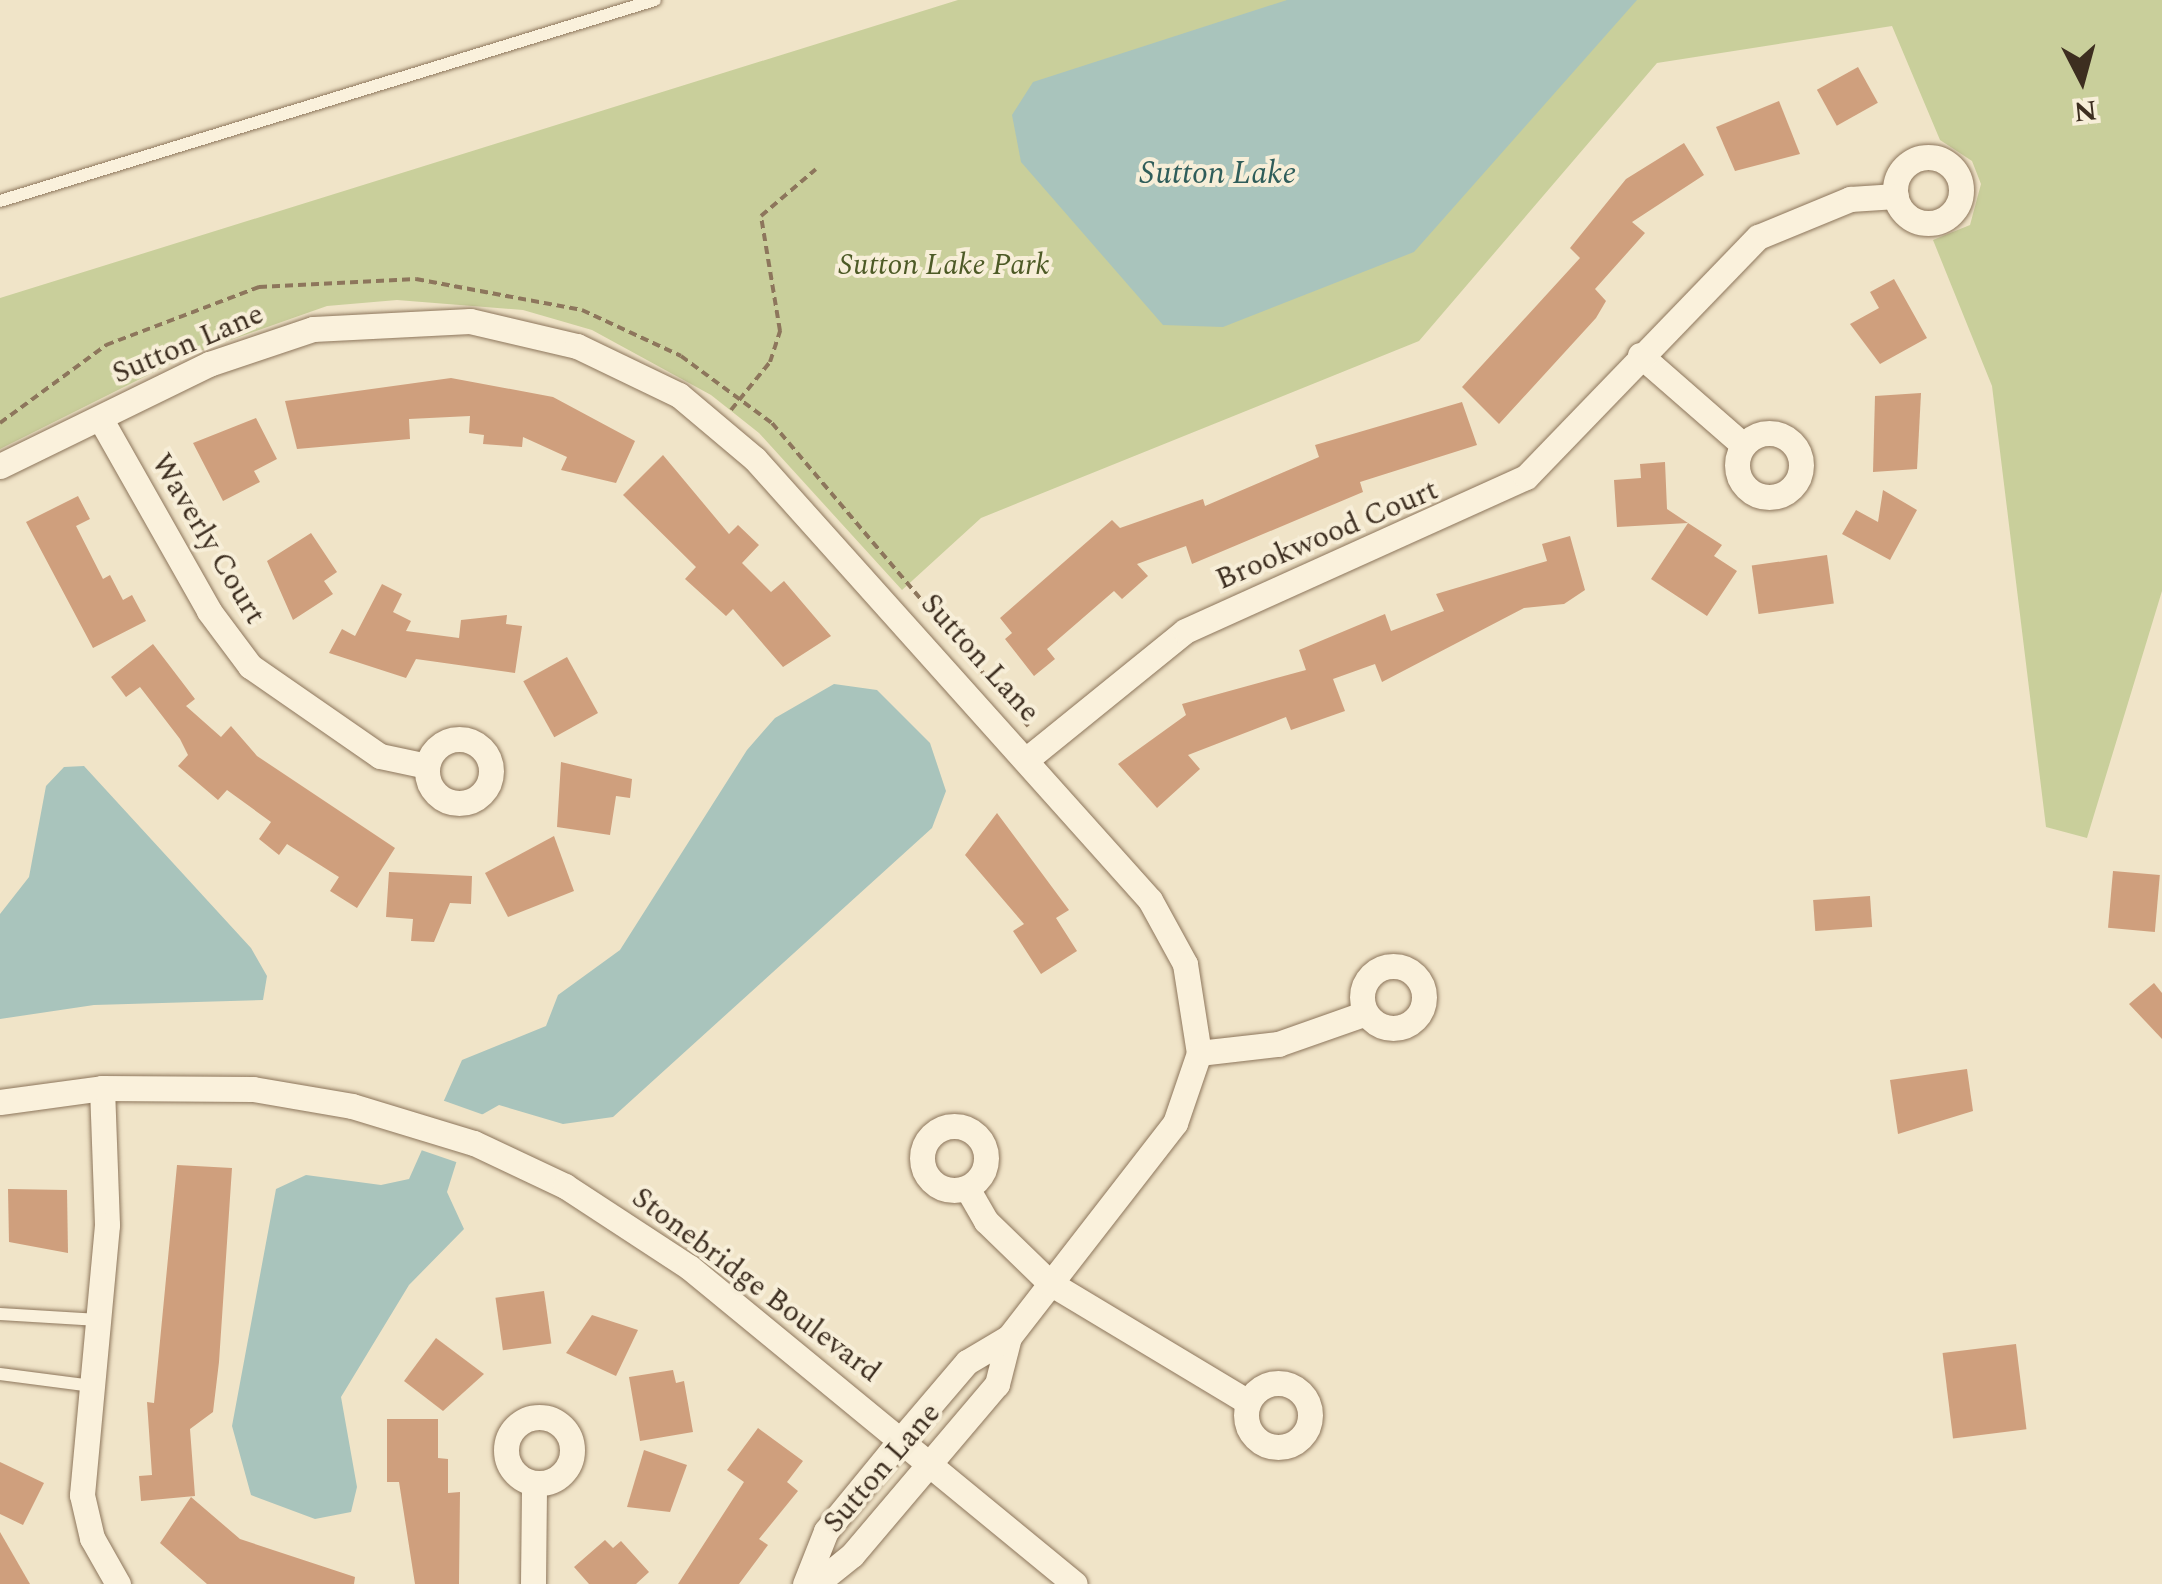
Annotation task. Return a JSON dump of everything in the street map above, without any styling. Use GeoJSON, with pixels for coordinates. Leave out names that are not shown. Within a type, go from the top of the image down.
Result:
{"type":"FeatureCollection","features":[{"type":"Feature","properties":{"kind":"street","name":"Brookwood Court"},"geometry":{"type":"LineString","coordinates":[[1027,760],[1185,631],[1526,477],[1758,237],[1850,198],[1896,196]]}},
{"type":"Feature","properties":{"kind":"street","name":"Sutton Lane"},"geometry":{"type":"LineString","coordinates":[[0,466],[262,343],[412,317],[577,346],[719,424],[1027,760],[1168,926],[1191,990],[1199,1053],[1151,1164],[1050,1283],[1009,1338],[997,1384],[932,1463],[816,1584]]}},
{"type":"Feature","properties":{"kind":"street"},"geometry":{"type":"LineString","coordinates":[[1640,355],[1743,444]]}},
{"type":"Feature","properties":{"kind":"street","name":"Waverly Court"},"geometry":{"type":"LineString","coordinates":[[100,418],[208,612],[250,666],[366,748],[427,766]]}},
{"type":"Feature","properties":{"kind":"street"},"geometry":{"type":"LineString","coordinates":[[1199,1053],[1278,1044],[1366,1013]]}},
{"type":"Feature","properties":{"kind":"street"},"geometry":{"type":"LineString","coordinates":[[102,1088],[99,1320],[82,1495],[92,1538],[118,1584]]}},
{"type":"Feature","properties":{"kind":"street","name":"Stonebridge Boulevard"},"geometry":{"type":"LineString","coordinates":[[0,1102],[102,1088],[253,1089],[427,1127],[474,1143],[632,1227],[902,1438],[1075,1584]]}},
{"type":"Feature","properties":{"kind":"street"},"geometry":{"type":"LineString","coordinates":[[967,1188],[986,1222],[1050,1283],[1248,1402]]}},
{"type":"Feature","properties":{"kind":"street"},"geometry":{"type":"LineString","coordinates":[[804,1584],[826,1531],[902,1438],[967,1362],[1009,1338]]}},
{"type":"Feature","properties":{"kind":"street"},"geometry":{"type":"LineString","coordinates":[[533,1584],[534,1483]]}},
{"type":"Feature","properties":{"kind":"lane"},"geometry":{"type":"LineString","coordinates":[[0,201],[655,0]]}},
{"type":"Feature","properties":{"kind":"lane"},"geometry":{"type":"LineString","coordinates":[[0,1314],[99,1320]]}},
{"type":"Feature","properties":{"kind":"lane"},"geometry":{"type":"LineString","coordinates":[[0,1374],[92,1386]]}},
{"type":"Feature","properties":{"kind":"path"},"geometry":{"type":"LineString","coordinates":[[719,424],[744,397],[780,331],[761,216],[816,170]]}},
{"type":"Feature","properties":{"kind":"path"},"geometry":{"type":"LineString","coordinates":[[0,423],[68,369],[161,318],[260,286],[361,278],[477,285],[582,310],[744,397],[1029,716],[1027,760]]}},
{"type":"Feature","properties":{"kind":"green space","name":"Sutton Lake Park"},"geometry":{"type":"Polygon","coordinates":[[[958,0],[2162,0],[2162,591],[2087,838],[2046,827],[1992,386],[1933,240],[1970,225],[1981,184],[1972,161],[1940,140],[1892,26],[1657,63],[1419,341],[981,518],[902,590],[759,433],[711,395],[592,330],[523,310],[397,300],[327,306],[188,355],[0,449],[0,298],[958,0]]]}},
{"type":"Feature","properties":{"kind":"water","name":"Sutton Lake"},"geometry":{"type":"Polygon","coordinates":[[[1287,0],[1637,0],[1414,252],[1223,327],[1163,325],[1021,162],[1012,115],[1033,82],[1287,0]]]}},
{"type":"Feature","properties":{"kind":"water"},"geometry":{"type":"Polygon","coordinates":[[[834,684],[877,690],[930,743],[946,791],[932,828],[613,1117],[563,1124],[499,1105],[469,1122],[447,1192],[464,1229],[409,1285],[341,1397],[357,1487],[351,1512],[315,1519],[251,1495],[232,1426],[276,1189],[306,1175],[381,1185],[409,1179],[462,1060],[546,1026],[558,995],[620,950],[747,750],[775,718],[834,684]]]}},
{"type":"Feature","properties":{"kind":"water"},"geometry":{"type":"Polygon","coordinates":[[[84,766],[251,948],[267,976],[263,1000],[94,1005],[0,1019],[0,914],[29,877],[46,786],[64,767],[84,766]]]}},
{"type":"Feature","properties":{"kind":"pier"},"geometry":{"type":"Polygon","coordinates":[[[439,1099],[484,1115],[459,1163],[421,1150],[439,1099]]]}},
{"type":"Feature","properties":{"kind":"building"},"geometry":{"type":"Polygon","coordinates":[[[1858,67],[1878,103],[1837,126],[1817,90],[1858,67]]]}},
{"type":"Feature","properties":{"kind":"building"},"geometry":{"type":"Polygon","coordinates":[[[1779,101],[1800,154],[1735,171],[1716,127],[1779,101]]]}},
{"type":"Feature","properties":{"kind":"building"},"geometry":{"type":"Polygon","coordinates":[[[1684,143],[1704,175],[1632,222],[1645,233],[1595,289],[1606,301],[1596,318],[1499,424],[1462,387],[1580,258],[1570,248],[1626,179],[1684,143]]]}},
{"type":"Feature","properties":{"kind":"building"},"geometry":{"type":"Polygon","coordinates":[[[1894,279],[1927,338],[1880,364],[1850,324],[1879,308],[1870,292],[1894,279]]]}},
{"type":"Feature","properties":{"kind":"building"},"geometry":{"type":"Polygon","coordinates":[[[451,378],[553,397],[635,441],[616,483],[561,470],[567,457],[523,437],[522,447],[483,444],[484,435],[469,433],[470,416],[409,419],[410,439],[297,449],[285,401],[451,378]]]}},
{"type":"Feature","properties":{"kind":"building"},"geometry":{"type":"Polygon","coordinates":[[[1921,393],[1917,469],[1873,472],[1875,396],[1921,393]]]}},
{"type":"Feature","properties":{"kind":"building"},"geometry":{"type":"Polygon","coordinates":[[[1462,402],[1477,445],[1360,482],[1363,492],[1192,564],[1186,546],[1137,564],[1148,576],[1122,599],[1114,591],[1047,649],[1055,659],[1034,676],[1005,639],[1012,633],[1000,618],[1112,520],[1120,528],[1203,499],[1205,506],[1319,457],[1315,445],[1462,402]]]}},
{"type":"Feature","properties":{"kind":"building"},"geometry":{"type":"Polygon","coordinates":[[[256,418],[277,459],[254,471],[260,482],[223,501],[193,443],[256,418]]]}},
{"type":"Feature","properties":{"kind":"building"},"geometry":{"type":"Polygon","coordinates":[[[663,455],[729,534],[738,525],[759,545],[742,563],[771,592],[784,581],[831,636],[783,667],[733,609],[726,616],[685,579],[696,567],[623,495],[663,455]]]}},
{"type":"Feature","properties":{"kind":"building"},"geometry":{"type":"Polygon","coordinates":[[[1665,462],[1667,509],[1688,523],[1617,527],[1614,480],[1641,478],[1640,464],[1665,462]]]}},
{"type":"Feature","properties":{"kind":"building"},"geometry":{"type":"Polygon","coordinates":[[[1883,490],[1917,510],[1890,560],[1842,534],[1856,510],[1878,522],[1883,490]]]}},
{"type":"Feature","properties":{"kind":"building"},"geometry":{"type":"Polygon","coordinates":[[[78,496],[90,519],[76,526],[103,579],[110,575],[123,600],[132,595],[146,621],[93,648],[26,522],[78,496]]]}},
{"type":"Feature","properties":{"kind":"building"},"geometry":{"type":"Polygon","coordinates":[[[1688,523],[1722,545],[1714,556],[1737,571],[1707,616],[1651,579],[1688,523]]]}},
{"type":"Feature","properties":{"kind":"building"},"geometry":{"type":"Polygon","coordinates":[[[311,533],[337,572],[324,581],[333,594],[293,620],[267,561],[311,533]]]}},
{"type":"Feature","properties":{"kind":"building"},"geometry":{"type":"Polygon","coordinates":[[[1570,536],[1585,590],[1564,604],[1524,608],[1382,682],[1375,664],[1333,679],[1345,711],[1291,730],[1286,717],[1188,755],[1200,769],[1157,808],[1118,764],[1186,715],[1182,704],[1306,670],[1299,650],[1385,614],[1391,631],[1444,611],[1436,594],[1547,561],[1542,544],[1570,536]]]}},
{"type":"Feature","properties":{"kind":"building"},"geometry":{"type":"Polygon","coordinates":[[[1827,555],[1834,604],[1759,614],[1752,566],[1827,555]]]}},
{"type":"Feature","properties":{"kind":"building"},"geometry":{"type":"Polygon","coordinates":[[[382,584],[402,594],[393,612],[411,621],[406,631],[459,638],[461,620],[507,615],[506,624],[522,626],[515,673],[416,659],[406,678],[329,653],[342,629],[355,636],[382,584]]]}},
{"type":"Feature","properties":{"kind":"building"},"geometry":{"type":"Polygon","coordinates":[[[153,644],[195,699],[186,706],[221,737],[231,726],[257,756],[395,848],[357,908],[330,891],[339,877],[287,844],[279,855],[259,839],[271,822],[227,790],[218,800],[178,766],[188,755],[180,739],[140,687],[126,697],[111,677],[153,644]]]}},
{"type":"Feature","properties":{"kind":"building"},"geometry":{"type":"Polygon","coordinates":[[[567,657],[598,713],[554,737],[523,681],[567,657]]]}},
{"type":"Feature","properties":{"kind":"building"},"geometry":{"type":"Polygon","coordinates":[[[561,762],[632,779],[630,798],[616,796],[610,835],[557,827],[561,762]]]}},
{"type":"Feature","properties":{"kind":"building"},"geometry":{"type":"Polygon","coordinates":[[[997,813],[1069,910],[1056,918],[1077,951],[1041,974],[1013,931],[1024,924],[965,855],[997,813]]]}},
{"type":"Feature","properties":{"kind":"building"},"geometry":{"type":"Polygon","coordinates":[[[554,836],[574,891],[508,917],[485,873],[554,836]]]}},
{"type":"Feature","properties":{"kind":"building"},"geometry":{"type":"Polygon","coordinates":[[[2113,871],[2160,875],[2155,932],[2108,928],[2113,871]]]}},
{"type":"Feature","properties":{"kind":"building"},"geometry":{"type":"Polygon","coordinates":[[[389,872],[472,876],[471,904],[450,903],[434,942],[411,941],[413,919],[386,917],[389,872]]]}},
{"type":"Feature","properties":{"kind":"building"},"geometry":{"type":"Polygon","coordinates":[[[1870,896],[1872,927],[1815,931],[1813,900],[1870,896]]]}},
{"type":"Feature","properties":{"kind":"building"},"geometry":{"type":"Polygon","coordinates":[[[2154,983],[2162,993],[2162,1039],[2129,1004],[2154,983]]]}},
{"type":"Feature","properties":{"kind":"building"},"geometry":{"type":"Polygon","coordinates":[[[1967,1069],[1973,1111],[1898,1134],[1890,1080],[1967,1069]]]}},
{"type":"Feature","properties":{"kind":"building"},"geometry":{"type":"Polygon","coordinates":[[[177,1165],[232,1168],[219,1362],[213,1412],[190,1429],[195,1496],[141,1501],[139,1476],[152,1475],[147,1402],[154,1403],[177,1165]]]}},
{"type":"Feature","properties":{"kind":"building"},"geometry":{"type":"Polygon","coordinates":[[[8,1189],[67,1190],[68,1253],[9,1242],[8,1189]]]}},
{"type":"Feature","properties":{"kind":"building"},"geometry":{"type":"Polygon","coordinates":[[[544,1291],[551,1343],[503,1350],[495,1298],[544,1291]]]}},
{"type":"Feature","properties":{"kind":"building"},"geometry":{"type":"Polygon","coordinates":[[[592,1315],[638,1330],[616,1376],[566,1353],[592,1315]]]}},
{"type":"Feature","properties":{"kind":"building"},"geometry":{"type":"Polygon","coordinates":[[[436,1338],[484,1374],[443,1411],[404,1381],[436,1338]]]}},
{"type":"Feature","properties":{"kind":"building"},"geometry":{"type":"Polygon","coordinates":[[[2016,1344],[2026,1429],[1953,1438],[1943,1353],[2016,1344]]]}},
{"type":"Feature","properties":{"kind":"building"},"geometry":{"type":"Polygon","coordinates":[[[673,1370],[676,1383],[684,1381],[693,1432],[640,1441],[629,1377],[673,1370]]]}},
{"type":"Feature","properties":{"kind":"building"},"geometry":{"type":"Polygon","coordinates":[[[387,1419],[438,1419],[438,1458],[448,1459],[448,1493],[460,1492],[459,1584],[415,1584],[399,1482],[387,1482],[387,1419]]]}},
{"type":"Feature","properties":{"kind":"building"},"geometry":{"type":"Polygon","coordinates":[[[758,1428],[803,1461],[787,1482],[798,1491],[759,1539],[768,1545],[739,1584],[678,1584],[744,1482],[727,1470],[758,1428]]]}},
{"type":"Feature","properties":{"kind":"building"},"geometry":{"type":"Polygon","coordinates":[[[644,1450],[687,1465],[670,1512],[627,1507],[644,1450]]]}},
{"type":"Feature","properties":{"kind":"building"},"geometry":{"type":"Polygon","coordinates":[[[0,1462],[44,1483],[23,1525],[0,1514],[0,1462]]]}},
{"type":"Feature","properties":{"kind":"building"},"geometry":{"type":"Polygon","coordinates":[[[191,1497],[240,1539],[355,1577],[354,1584],[207,1584],[160,1543],[191,1497]]]}},
{"type":"Feature","properties":{"kind":"building"},"geometry":{"type":"Polygon","coordinates":[[[0,1532],[30,1584],[0,1584],[0,1532]]]}},
{"type":"Feature","properties":{"kind":"building"},"geometry":{"type":"Polygon","coordinates":[[[605,1540],[613,1548],[621,1541],[649,1572],[636,1584],[589,1584],[574,1567],[605,1540]]]}}]}
